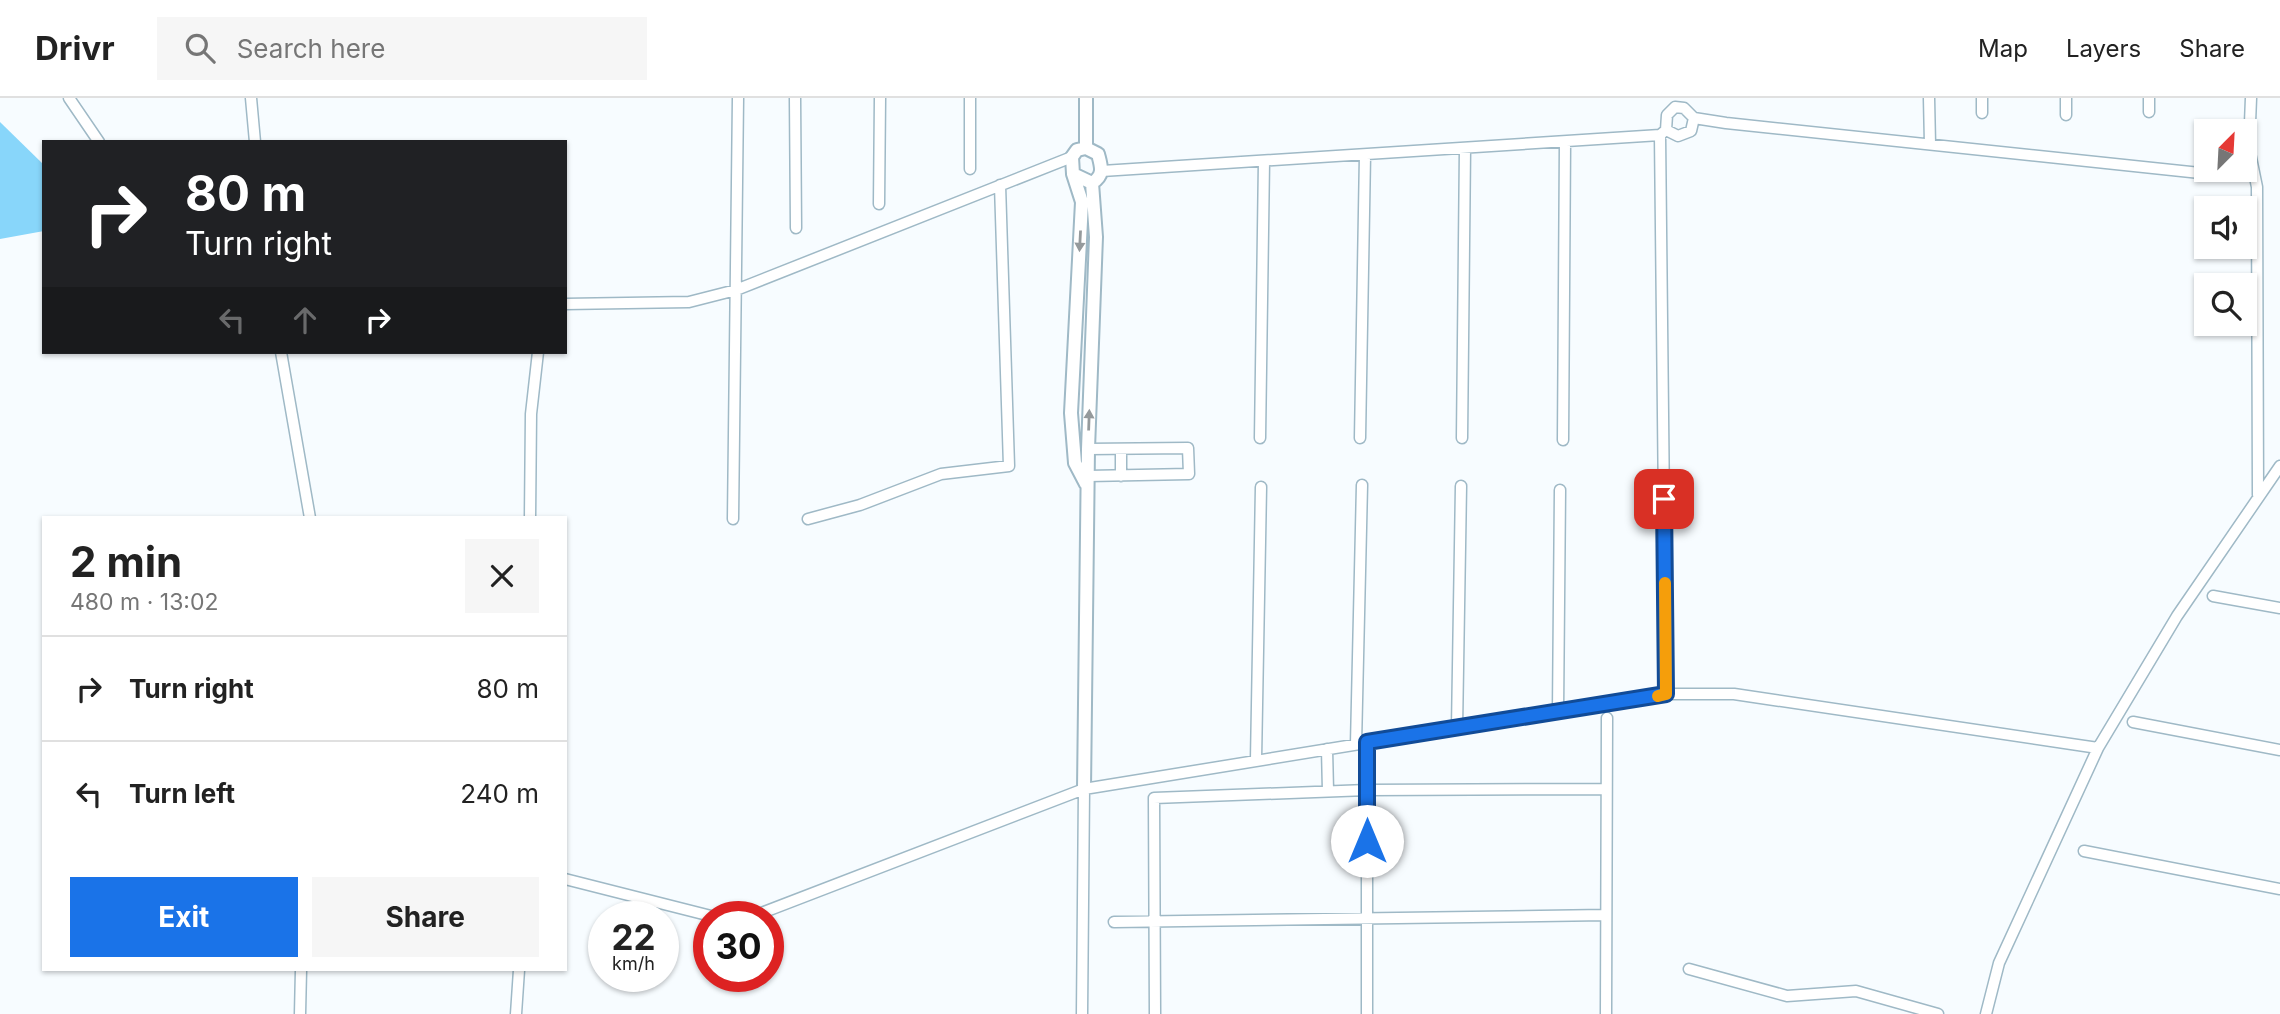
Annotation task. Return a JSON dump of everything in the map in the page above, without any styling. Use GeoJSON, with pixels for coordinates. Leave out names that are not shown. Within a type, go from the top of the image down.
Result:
{"type":"FeatureCollection","features":[{"type":"Feature","properties":{"kind":"street"},"geometry":{"type":"LineString","coordinates":[[69,98],[98,140]]}},
{"type":"Feature","properties":{"kind":"street"},"geometry":{"type":"LineString","coordinates":[[251,98],[255,140]]}},
{"type":"Feature","properties":{"kind":"street"},"geometry":{"type":"LineString","coordinates":[[733,519],[738,98]]}},
{"type":"Feature","properties":{"kind":"street"},"geometry":{"type":"LineString","coordinates":[[795,98],[796,228]]}},
{"type":"Feature","properties":{"kind":"street"},"geometry":{"type":"LineString","coordinates":[[880,98],[880,204]]}},
{"type":"Feature","properties":{"kind":"street"},"geometry":{"type":"LineString","coordinates":[[970,98],[970,169]]}},
{"type":"Feature","properties":{"kind":"street"},"geometry":{"type":"LineString","coordinates":[[1086,98],[1086,148]]}},
{"type":"Feature","properties":{"kind":"street"},"geometry":{"type":"LineString","coordinates":[[1929,98],[1930,144]]}},
{"type":"Feature","properties":{"kind":"street"},"geometry":{"type":"LineString","coordinates":[[1982,98],[1982,113]]}},
{"type":"Feature","properties":{"kind":"street"},"geometry":{"type":"LineString","coordinates":[[2066,98],[2066,116]]}},
{"type":"Feature","properties":{"kind":"street"},"geometry":{"type":"LineString","coordinates":[[2149,98],[2149,112]]}},
{"type":"Feature","properties":{"kind":"street"},"geometry":{"type":"LineString","coordinates":[[2249,119],[2251,98]]}},
{"type":"Feature","properties":{"kind":"street"},"geometry":{"type":"LineString","coordinates":[[1666,694],[1663,132],[1667,115],[1675,107],[1684,108],[1693,118],[2194,172]]}},
{"type":"Feature","properties":{"kind":"street"},"geometry":{"type":"LineString","coordinates":[[1102,171],[1565,142],[1663,132],[1678,136],[1691,131],[1693,118]]}},
{"type":"Feature","properties":{"kind":"street"},"geometry":{"type":"LineString","coordinates":[[1563,440],[1565,142]]}},
{"type":"Feature","properties":{"kind":"street"},"geometry":{"type":"LineString","coordinates":[[567,304],[690,302],[736,290],[1072,157],[1077,150],[1086,148],[1098,153],[1102,171],[1100,179],[1092,183]]}},
{"type":"Feature","properties":{"kind":"street"},"geometry":{"type":"LineString","coordinates":[[1462,438],[1465,148]]}},
{"type":"Feature","properties":{"kind":"street"},"geometry":{"type":"LineString","coordinates":[[1360,438],[1365,155]]}},
{"type":"Feature","properties":{"kind":"street"},"geometry":{"type":"LineString","coordinates":[[1072,157],[1073,174],[1082,202],[1071,413],[1075,463],[1088,482]]}},
{"type":"Feature","properties":{"kind":"street"},"geometry":{"type":"LineString","coordinates":[[1259,438],[1264,161]]}},
{"type":"Feature","properties":{"kind":"street"},"geometry":{"type":"LineString","coordinates":[[1073,174],[1092,183]]}},
{"type":"Feature","properties":{"kind":"street"},"geometry":{"type":"LineString","coordinates":[[2256,182],[2258,495]]}},
{"type":"Feature","properties":{"kind":"street"},"geometry":{"type":"LineString","coordinates":[[1082,1014],[1088,449],[1096,237],[1092,183]]}},
{"type":"Feature","properties":{"kind":"street"},"geometry":{"type":"LineString","coordinates":[[808,519],[860,505],[941,474],[1009,466],[1000,185]]}},
{"type":"Feature","properties":{"kind":"street"},"geometry":{"type":"LineString","coordinates":[[281,354],[310,516]]}},
{"type":"Feature","properties":{"kind":"street"},"geometry":{"type":"LineString","coordinates":[[530,516],[531,414],[537,354]]}},
{"type":"Feature","properties":{"kind":"street"},"geometry":{"type":"LineString","coordinates":[[1088,449],[1188,449],[1189,474],[1121,476],[1088,482]]}},
{"type":"Feature","properties":{"kind":"street"},"geometry":{"type":"LineString","coordinates":[[1121,449],[1121,476]]}},
{"type":"Feature","properties":{"kind":"street"},"geometry":{"type":"LineString","coordinates":[[1986,1014],[1999,963],[2098,748],[2177,617],[2280,466]]}},
{"type":"Feature","properties":{"kind":"street"},"geometry":{"type":"LineString","coordinates":[[1362,485],[1362,743],[1367,790],[1367,1014]]}},
{"type":"Feature","properties":{"kind":"street"},"geometry":{"type":"LineString","coordinates":[[1457,728],[1461,486]]}},
{"type":"Feature","properties":{"kind":"street"},"geometry":{"type":"LineString","coordinates":[[1256,760],[1261,487]]}},
{"type":"Feature","properties":{"kind":"street"},"geometry":{"type":"LineString","coordinates":[[1558,712],[1560,489]]}},
{"type":"Feature","properties":{"kind":"street"},"geometry":{"type":"LineString","coordinates":[[2213,596],[2280,608]]}},
{"type":"Feature","properties":{"kind":"street"},"geometry":{"type":"LineString","coordinates":[[784,904],[1084,789],[1666,694],[1734,694],[2098,748]]}},
{"type":"Feature","properties":{"kind":"street"},"geometry":{"type":"LineString","coordinates":[[1606,1014],[1604,789],[1607,718]]}},
{"type":"Feature","properties":{"kind":"street"},"geometry":{"type":"LineString","coordinates":[[2133,722],[2280,750]]}},
{"type":"Feature","properties":{"kind":"street"},"geometry":{"type":"LineString","coordinates":[[1327,749],[1328,791]]}},
{"type":"Feature","properties":{"kind":"street"},"geometry":{"type":"LineString","coordinates":[[1155,1014],[1154,797],[1367,790],[1604,789]]}},
{"type":"Feature","properties":{"kind":"street"},"geometry":{"type":"LineString","coordinates":[[2084,851],[2280,889]]}},
{"type":"Feature","properties":{"kind":"street"},"geometry":{"type":"LineString","coordinates":[[567,880],[693,912]]}},
{"type":"Feature","properties":{"kind":"street"},"geometry":{"type":"LineString","coordinates":[[1114,922],[1605,915]]}},
{"type":"Feature","properties":{"kind":"street"},"geometry":{"type":"LineString","coordinates":[[1689,969],[1787,996],[1856,991],[1938,1014]]}},
{"type":"Feature","properties":{"kind":"street"},"geometry":{"type":"LineString","coordinates":[[300,1014],[301,971]]}},
{"type":"Feature","properties":{"kind":"street"},"geometry":{"type":"LineString","coordinates":[[516,1014],[519,971]]}},
{"type":"Feature","properties":{"kind":"shaded area"},"geometry":{"type":"Polygon","coordinates":[[[0,122],[42,163],[42,231],[0,239],[0,122]]]}},
{"type":"Feature","properties":{"kind":"slow traffic"},"geometry":{"type":"LineString","coordinates":[[1658,696],[1666,694],[1665,583]]}},
{"type":"Feature","properties":{"kind":"route"},"geometry":{"type":"LineString","coordinates":[[1367,841],[1367,742],[1666,694],[1664,499]]}}]}
